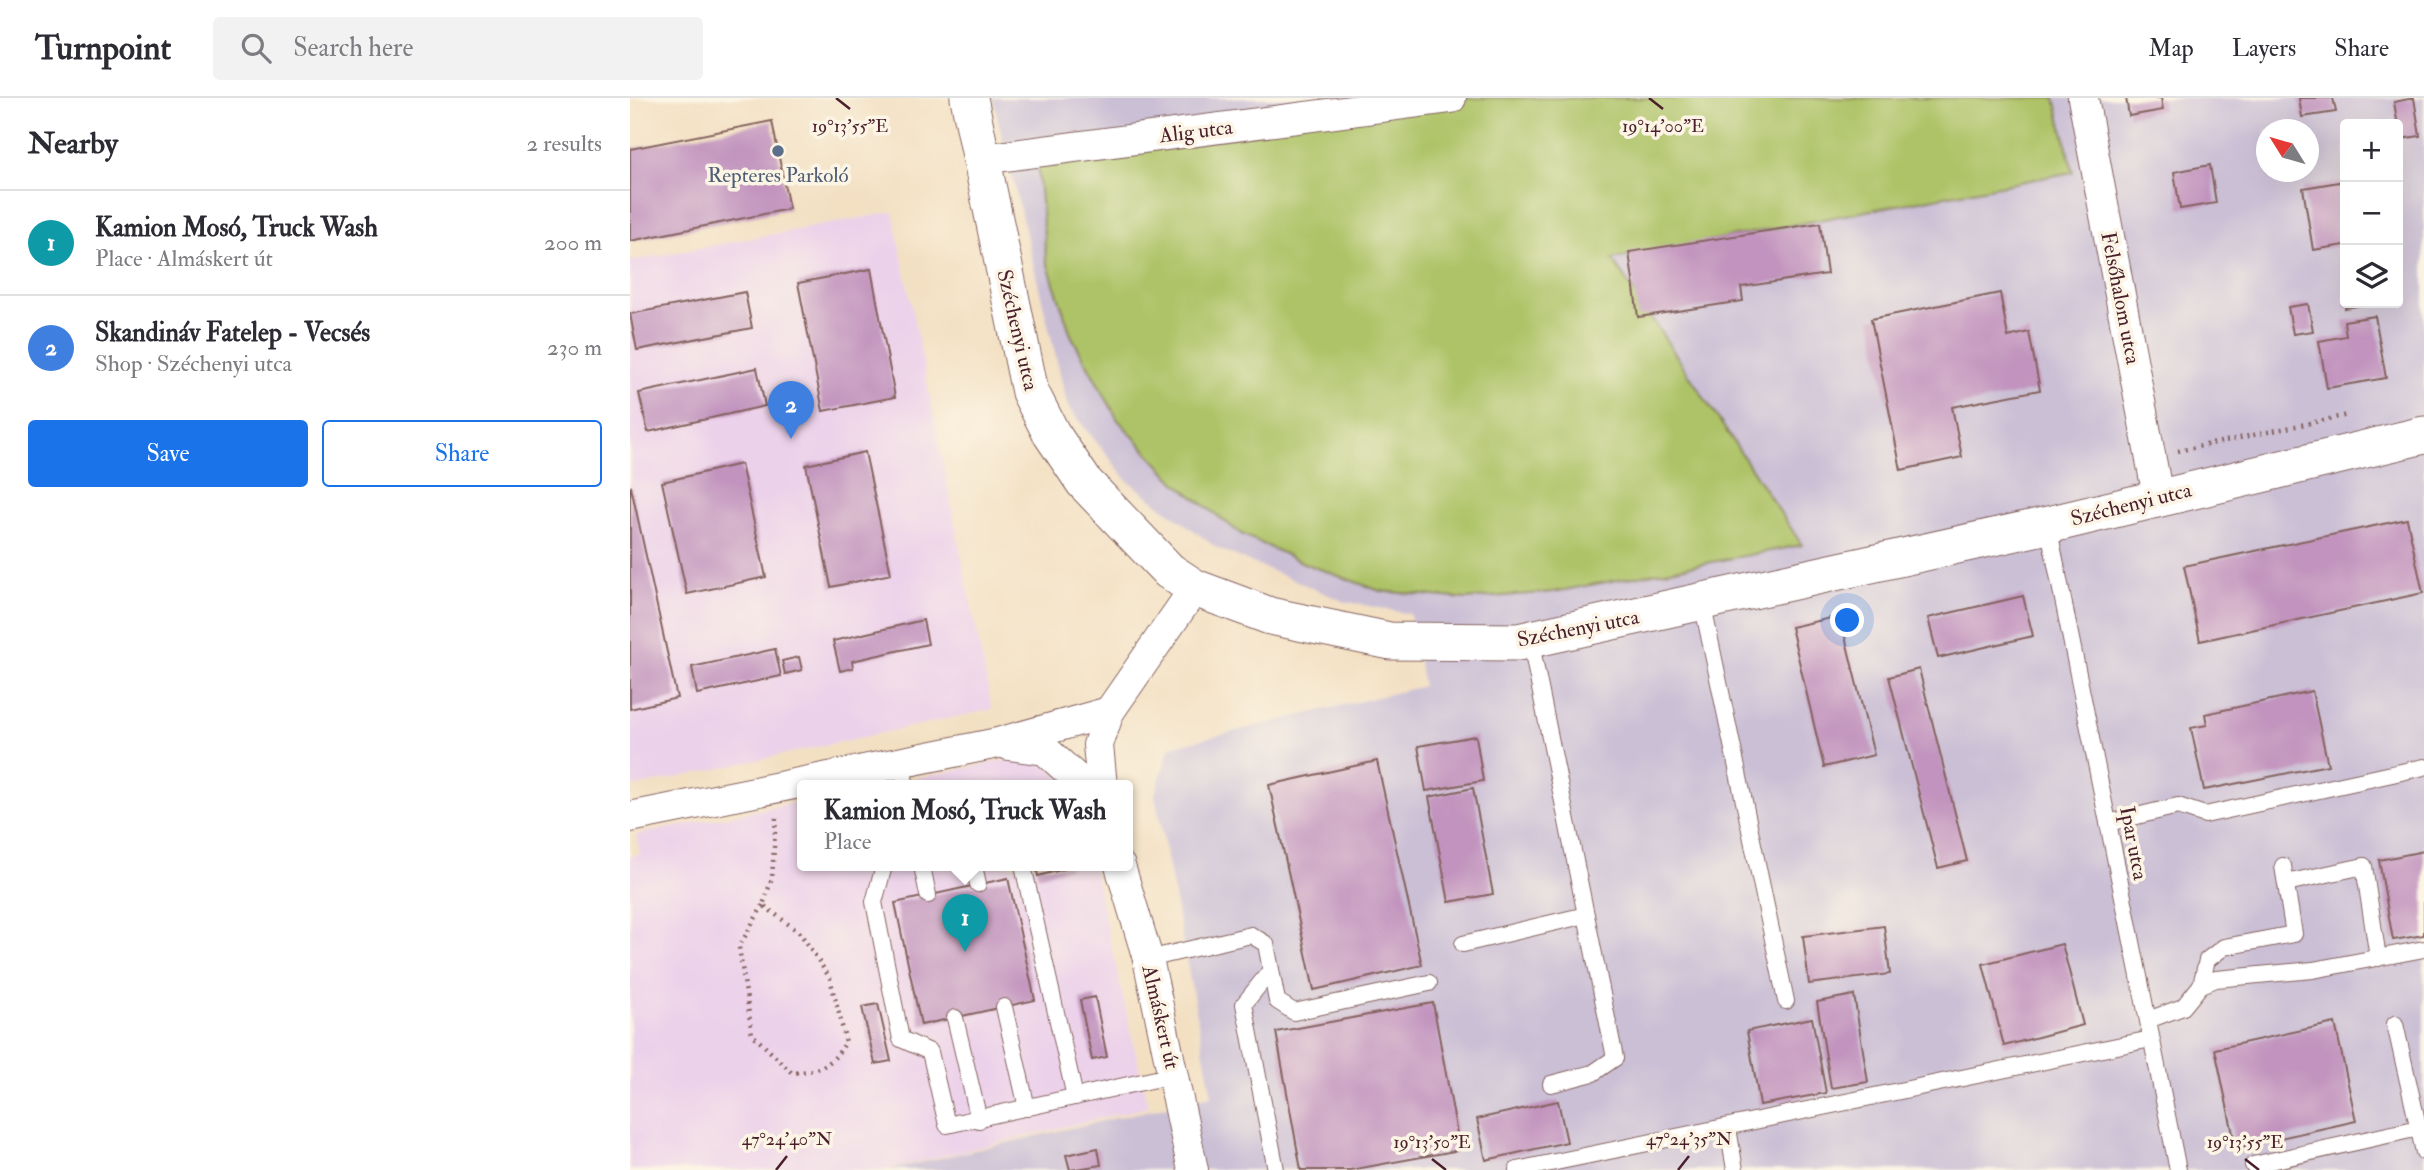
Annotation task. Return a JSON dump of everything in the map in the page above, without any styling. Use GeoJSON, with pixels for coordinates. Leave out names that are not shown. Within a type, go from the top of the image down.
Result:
{"type":"FeatureCollection","features":[{"type":"Feature","properties":{"kind":"street","name":"Széchenyi utca"},"geometry":{"type":"LineString","coordinates":[[969,98],[1025,366],[1035,402],[1051,433],[1084,482],[1169,571],[1195,588],[1270,616],[1390,641],[1518,642],[2048,525],[2424,435]]}},
{"type":"Feature","properties":{"kind":"street","name":"Alig utca"},"geometry":{"type":"LineString","coordinates":[[982,159],[1451,98]]}},
{"type":"Feature","properties":{"kind":"street","name":"Felsőhalom utca"},"geometry":{"type":"LineString","coordinates":[[2083,98],[2158,497]]}},
{"type":"Feature","properties":{"kind":"street"},"geometry":{"type":"LineString","coordinates":[[1101,780],[1098,745],[1109,712],[1195,588]]}},
{"type":"Feature","properties":{"kind":"street"},"geometry":{"type":"LineString","coordinates":[[850,780],[903,774],[998,743],[1109,712]]}},
{"type":"Feature","properties":{"kind":"street"},"geometry":{"type":"LineString","coordinates":[[998,743],[1045,750],[1078,780]]}},
{"type":"Feature","properties":{"kind":"street"},"geometry":{"type":"LineString","coordinates":[[630,817],[797,786]]}},
{"type":"Feature","properties":{"kind":"street","name":"Almáskert út"},"geometry":{"type":"LineString","coordinates":[[1122,871],[1148,959],[1193,1170]]}},
{"type":"Feature","properties":{"kind":"lane","name":"Ipar utca"},"geometry":{"type":"LineString","coordinates":[[2048,525],[2178,1170]]}},
{"type":"Feature","properties":{"kind":"lane"},"geometry":{"type":"LineString","coordinates":[[1702,602],[1786,1001]]}},
{"type":"Feature","properties":{"kind":"lane"},"geometry":{"type":"LineString","coordinates":[[1530,639],[1615,1058],[1593,1073],[1551,1084]]}},
{"type":"Feature","properties":{"kind":"lane"},"geometry":{"type":"LineString","coordinates":[[2108,823],[2178,806],[2205,815],[2424,767]]}},
{"type":"Feature","properties":{"kind":"lane"},"geometry":{"type":"LineString","coordinates":[[2148,1020],[2183,1007],[2201,985],[2207,960],[2224,947],[2294,934],[2283,866]]}},
{"type":"Feature","properties":{"kind":"lane"},"geometry":{"type":"LineString","coordinates":[[2286,883],[2364,866],[2378,958]]}},
{"type":"Feature","properties":{"kind":"lane"},"geometry":{"type":"LineString","coordinates":[[883,871],[874,902],[901,1039],[930,1052],[947,1125],[1174,1075]]}},
{"type":"Feature","properties":{"kind":"lane"},"geometry":{"type":"LineString","coordinates":[[923,871],[928,895]]}},
{"type":"Feature","properties":{"kind":"lane"},"geometry":{"type":"LineString","coordinates":[[975,871],[978,884]]}},
{"type":"Feature","properties":{"kind":"lane"},"geometry":{"type":"LineString","coordinates":[[1024,871],[1075,1097]]}},
{"type":"Feature","properties":{"kind":"lane"},"geometry":{"type":"LineString","coordinates":[[1463,944],[1586,915]]}},
{"type":"Feature","properties":{"kind":"lane"},"geometry":{"type":"LineString","coordinates":[[1148,959],[1251,935],[1266,944],[1277,1001],[1294,1012],[1429,983]]}},
{"type":"Feature","properties":{"kind":"lane"},"geometry":{"type":"LineString","coordinates":[[2201,985],[2216,979],[2312,970],[2424,949]]}},
{"type":"Feature","properties":{"kind":"lane"},"geometry":{"type":"LineString","coordinates":[[1271,970],[1244,1004],[1276,1170]]}},
{"type":"Feature","properties":{"kind":"lane"},"geometry":{"type":"LineString","coordinates":[[1004,1007],[1027,1108]]}},
{"type":"Feature","properties":{"kind":"lane"},"geometry":{"type":"LineString","coordinates":[[955,1018],[979,1120]]}},
{"type":"Feature","properties":{"kind":"lane"},"geometry":{"type":"LineString","coordinates":[[2395,1024],[2424,1152]]}},
{"type":"Feature","properties":{"kind":"lane"},"geometry":{"type":"LineString","coordinates":[[1517,1170],[2151,1039]]}},
{"type":"Feature","properties":{"kind":"lane"},"geometry":{"type":"LineString","coordinates":[[1728,1128],[1735,1170]]}},
{"type":"Feature","properties":{"kind":"lane"},"geometry":{"type":"LineString","coordinates":[[2253,1165],[2418,1128]]}},
{"type":"Feature","properties":{"kind":"path"},"geometry":{"type":"LineString","coordinates":[[2151,457],[2362,412]]}},
{"type":"Feature","properties":{"kind":"path"},"geometry":{"type":"LineString","coordinates":[[763,905],[800,933],[830,978],[846,1042],[833,1062],[811,1071],[792,1073],[752,1034],[739,947],[763,905],[772,878],[779,788]]}},
{"type":"Feature","properties":{"kind":"shaded area"},"geometry":{"type":"Polygon","coordinates":[[[993,98],[2424,98],[2424,1170],[888,1170],[1212,1096],[1155,794],[1170,747],[1423,686],[1410,614],[1343,601],[1217,548],[1128,481],[1068,407],[993,98]]]}},
{"type":"Feature","properties":{"kind":"shaded area"},"geometry":{"type":"Polygon","coordinates":[[[893,212],[992,709],[634,787],[630,770],[630,261],[893,212]]]}},
{"type":"Feature","properties":{"kind":"shaded area"},"geometry":{"type":"Polygon","coordinates":[[[1019,757],[1047,765],[1065,780],[908,780],[1019,757]]]}},
{"type":"Feature","properties":{"kind":"shaded area"},"geometry":{"type":"Polygon","coordinates":[[[797,802],[797,871],[1094,871],[1148,1107],[884,1170],[630,1170],[630,857],[640,854],[636,835],[797,802]]]}},
{"type":"Feature","properties":{"kind":"green space"},"geometry":{"type":"Polygon","coordinates":[[[1462,98],[2055,98],[2073,172],[1612,259],[1802,545],[1554,592],[1466,599],[1380,591],[1306,564],[1241,534],[1176,483],[1118,420],[1071,335],[1046,259],[1037,155],[1462,98]]]}},
{"type":"Feature","properties":{"kind":"building"},"geometry":{"type":"Polygon","coordinates":[[[2126,98],[2161,98],[2163,110],[2129,116],[2126,98]]]}},
{"type":"Feature","properties":{"kind":"building"},"geometry":{"type":"Polygon","coordinates":[[[2299,98],[2333,98],[2336,112],[2302,117],[2299,98]]]}},
{"type":"Feature","properties":{"kind":"building"},"geometry":{"type":"Polygon","coordinates":[[[2414,98],[2420,136],[2403,139],[2403,119],[2397,119],[2394,102],[2414,98]]]}},
{"type":"Feature","properties":{"kind":"building"},"geometry":{"type":"Polygon","coordinates":[[[772,121],[789,209],[630,241],[630,149],[772,121]]]}},
{"type":"Feature","properties":{"kind":"building"},"geometry":{"type":"Polygon","coordinates":[[[2210,165],[2216,203],[2180,209],[2174,172],[2210,165]]]}},
{"type":"Feature","properties":{"kind":"building"},"geometry":{"type":"Polygon","coordinates":[[[2340,182],[2340,246],[2313,250],[2303,188],[2340,182]]]}},
{"type":"Feature","properties":{"kind":"building"},"geometry":{"type":"Polygon","coordinates":[[[1820,223],[1827,274],[1741,287],[1743,301],[1638,317],[1629,252],[1820,223]]]}},
{"type":"Feature","properties":{"kind":"building"},"geometry":{"type":"Polygon","coordinates":[[[871,269],[895,397],[823,411],[798,283],[871,269]]]}},
{"type":"Feature","properties":{"kind":"building"},"geometry":{"type":"Polygon","coordinates":[[[745,292],[752,328],[637,350],[630,314],[745,292]]]}},
{"type":"Feature","properties":{"kind":"building"},"geometry":{"type":"Polygon","coordinates":[[[2000,293],[2008,337],[2029,332],[2040,390],[1952,407],[1962,457],[1901,470],[1871,319],[2000,293]]]}},
{"type":"Feature","properties":{"kind":"building"},"geometry":{"type":"Polygon","coordinates":[[[2308,304],[2313,331],[2293,334],[2288,307],[2308,304]]]}},
{"type":"Feature","properties":{"kind":"building"},"geometry":{"type":"Polygon","coordinates":[[[2375,316],[2386,378],[2327,388],[2319,341],[2346,336],[2344,321],[2375,316]]]}},
{"type":"Feature","properties":{"kind":"building"},"geometry":{"type":"Polygon","coordinates":[[[757,368],[765,406],[648,432],[639,393],[757,368]]]}},
{"type":"Feature","properties":{"kind":"building"},"geometry":{"type":"Polygon","coordinates":[[[865,452],[891,574],[831,587],[806,465],[865,452]]]}},
{"type":"Feature","properties":{"kind":"building"},"geometry":{"type":"Polygon","coordinates":[[[741,464],[766,577],[687,594],[662,482],[741,464]]]}},
{"type":"Feature","properties":{"kind":"building"},"geometry":{"type":"Polygon","coordinates":[[[630,488],[677,698],[630,709],[630,488]]]}},
{"type":"Feature","properties":{"kind":"building"},"geometry":{"type":"Polygon","coordinates":[[[2407,519],[2423,593],[2200,641],[2184,566],[2407,519]]]}},
{"type":"Feature","properties":{"kind":"building"},"geometry":{"type":"Polygon","coordinates":[[[2023,596],[2033,636],[1938,658],[1928,618],[2023,596]]]}},
{"type":"Feature","properties":{"kind":"building"},"geometry":{"type":"Polygon","coordinates":[[[1840,616],[1874,755],[1824,767],[1791,627],[1840,616]]]}},
{"type":"Feature","properties":{"kind":"building"},"geometry":{"type":"Polygon","coordinates":[[[923,620],[928,644],[852,661],[853,668],[840,671],[833,641],[923,620]]]}},
{"type":"Feature","properties":{"kind":"building"},"geometry":{"type":"Polygon","coordinates":[[[775,649],[781,676],[697,694],[692,667],[775,649]]]}},
{"type":"Feature","properties":{"kind":"building"},"geometry":{"type":"Polygon","coordinates":[[[799,657],[802,670],[785,674],[782,661],[799,657]]]}},
{"type":"Feature","properties":{"kind":"building"},"geometry":{"type":"Polygon","coordinates":[[[1919,669],[1967,861],[1938,868],[1889,677],[1919,669]]]}},
{"type":"Feature","properties":{"kind":"building"},"geometry":{"type":"Polygon","coordinates":[[[2312,691],[2328,765],[2204,790],[2191,728],[2207,725],[2205,714],[2312,691]]]}},
{"type":"Feature","properties":{"kind":"building"},"geometry":{"type":"Polygon","coordinates":[[[1476,736],[1483,781],[1426,791],[1418,746],[1476,736]]]}},
{"type":"Feature","properties":{"kind":"building"},"geometry":{"type":"Polygon","coordinates":[[[1377,761],[1422,965],[1314,990],[1269,785],[1377,761]]]}},
{"type":"Feature","properties":{"kind":"building"},"geometry":{"type":"Polygon","coordinates":[[[1473,788],[1493,894],[1449,902],[1429,797],[1473,788]]]}},
{"type":"Feature","properties":{"kind":"building"},"geometry":{"type":"Polygon","coordinates":[[[2424,851],[2424,935],[2393,940],[2379,860],[2424,851]]]}},
{"type":"Feature","properties":{"kind":"building"},"geometry":{"type":"Polygon","coordinates":[[[1037,871],[1057,871],[1038,876],[1037,871]]]}},
{"type":"Feature","properties":{"kind":"building"},"geometry":{"type":"Polygon","coordinates":[[[1008,878],[1035,1000],[921,1025],[895,903],[1008,878]]]}},
{"type":"Feature","properties":{"kind":"building"},"geometry":{"type":"Polygon","coordinates":[[[1884,926],[1890,974],[1809,984],[1803,936],[1884,926]]]}},
{"type":"Feature","properties":{"kind":"building"},"geometry":{"type":"Polygon","coordinates":[[[2062,944],[2083,1025],[2004,1046],[1983,964],[2062,944]]]}},
{"type":"Feature","properties":{"kind":"building"},"geometry":{"type":"Polygon","coordinates":[[[1854,995],[1868,1082],[1831,1088],[1817,1002],[1854,995]]]}},
{"type":"Feature","properties":{"kind":"building"},"geometry":{"type":"Polygon","coordinates":[[[1095,997],[1107,1057],[1092,1060],[1080,1000],[1095,997]]]}},
{"type":"Feature","properties":{"kind":"building"},"geometry":{"type":"Polygon","coordinates":[[[1433,1003],[1460,1150],[1350,1170],[1301,1170],[1276,1032],[1433,1003]]]}},
{"type":"Feature","properties":{"kind":"building"},"geometry":{"type":"Polygon","coordinates":[[[878,1004],[891,1061],[875,1064],[862,1007],[878,1004]]]}},
{"type":"Feature","properties":{"kind":"building"},"geometry":{"type":"Polygon","coordinates":[[[1812,1018],[1826,1093],[1760,1105],[1747,1031],[1812,1018]]]}},
{"type":"Feature","properties":{"kind":"building"},"geometry":{"type":"Polygon","coordinates":[[[2335,1023],[2356,1121],[2236,1148],[2215,1049],[2335,1023]]]}},
{"type":"Feature","properties":{"kind":"building"},"geometry":{"type":"Polygon","coordinates":[[[1558,1101],[1567,1142],[1486,1160],[1477,1119],[1558,1101]]]}},
{"type":"Feature","properties":{"kind":"building"},"geometry":{"type":"Polygon","coordinates":[[[1098,1148],[1101,1165],[1070,1170],[1066,1155],[1098,1148]]]}},
{"type":"Feature","properties":{"kind":"place","name":"Repteres Parkoló"},"geometry":{"type":"Point","coordinates":[778,151]}},
{"type":"Feature","properties":{"kind":"place","name":"Skandináv Fatelep - Vecsés"},"geometry":{"type":"Point","coordinates":[791,439]}},
{"type":"Feature","properties":{"kind":"place","name":"Kamion Mosó, Truck Wash"},"geometry":{"type":"Point","coordinates":[965,952]}}]}
